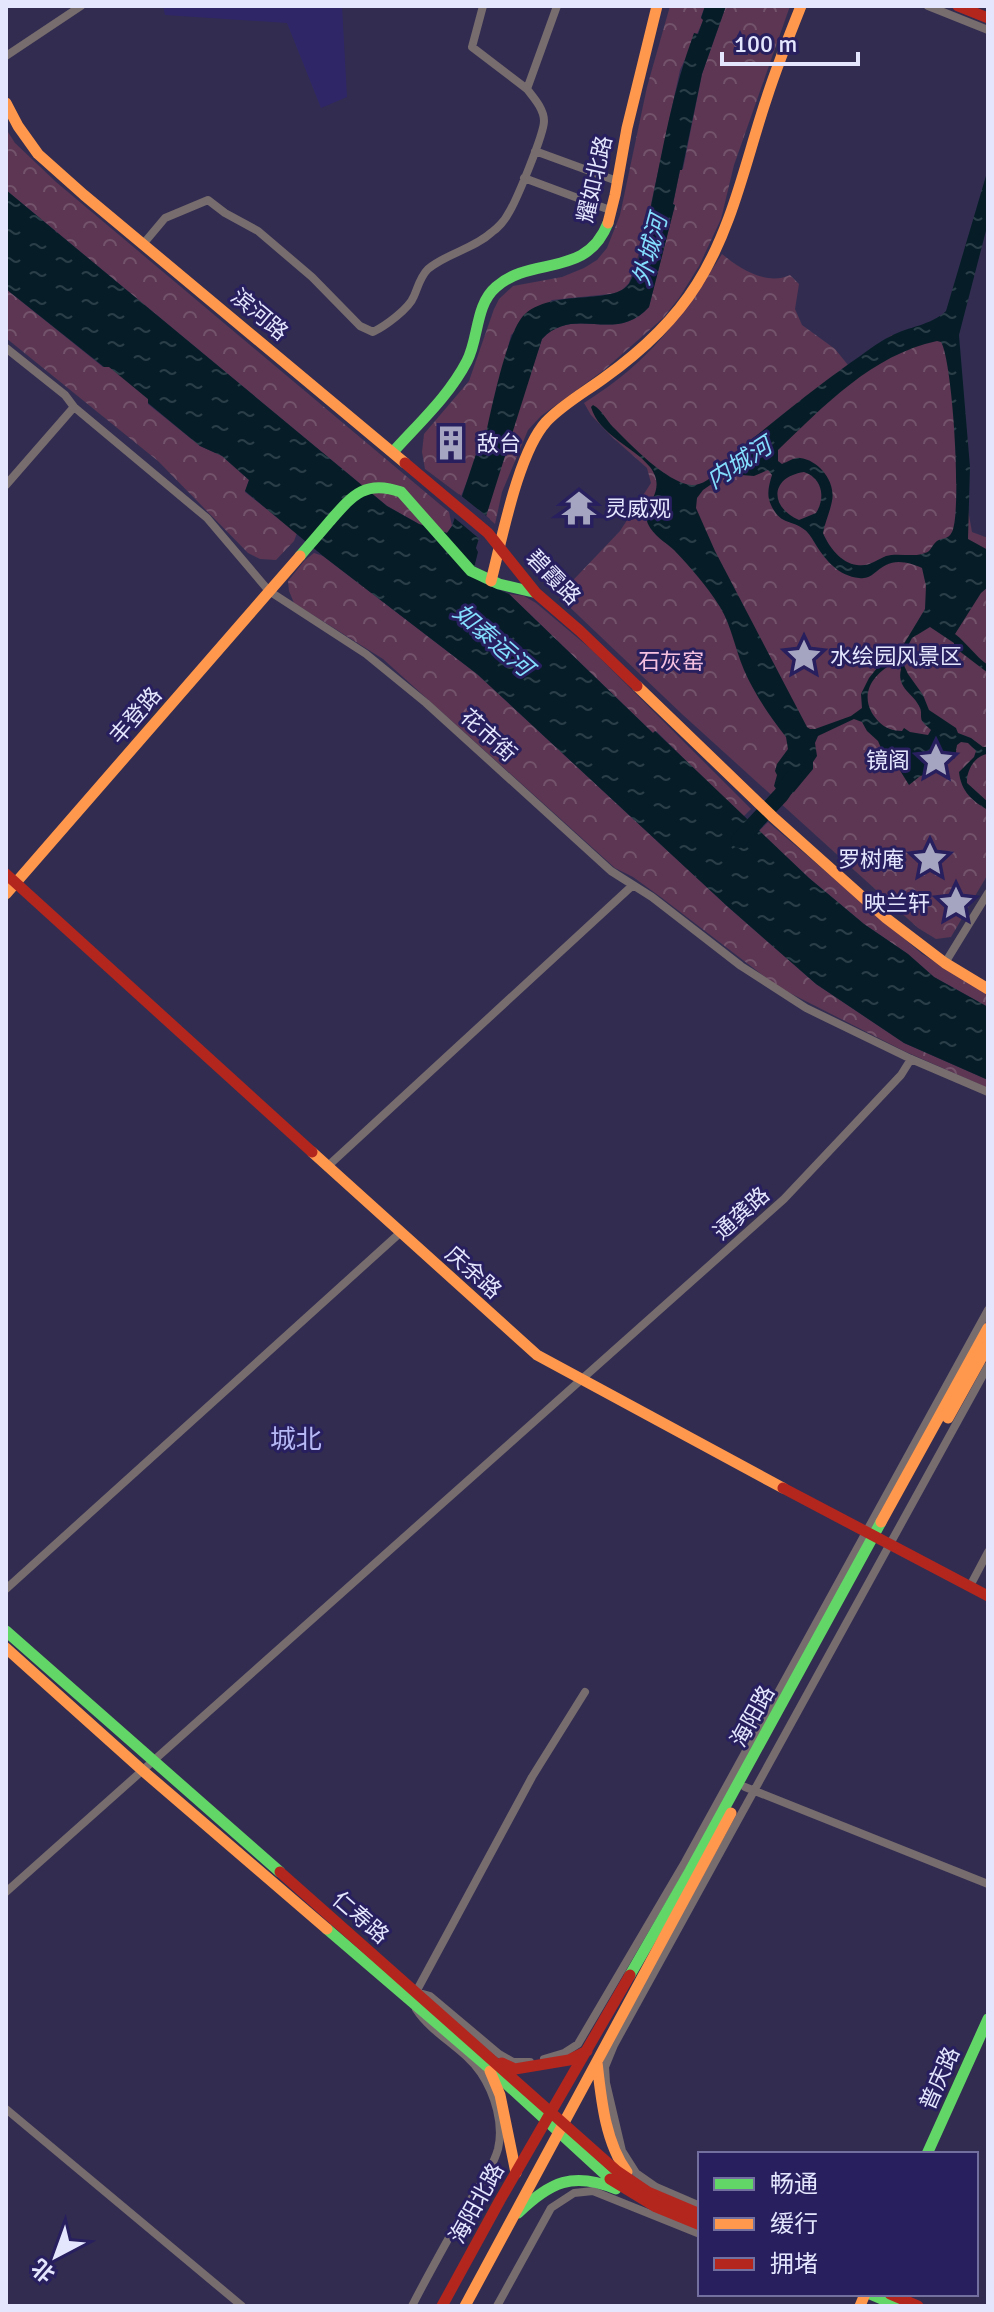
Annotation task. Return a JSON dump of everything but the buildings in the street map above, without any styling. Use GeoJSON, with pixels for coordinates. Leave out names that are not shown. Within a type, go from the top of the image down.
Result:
{"type":"FeatureCollection","features":[{"type":"Feature","properties":{"kind":"street"},"geometry":{"type":"LineString","coordinates":[[6,56],[81,6]]}},
{"type":"Feature","properties":{"kind":"street"},"geometry":{"type":"LineString","coordinates":[[144,243],[165,218],[208,200],[258,231],[312,277],[360,326],[373,332],[385,325],[414,299],[417,285],[426,271],[492,233],[509,213],[535,151],[544,121],[539,104],[527,89],[472,47],[483,6]]}},
{"type":"Feature","properties":{"kind":"street"},"geometry":{"type":"LineString","coordinates":[[527,89],[557,6]]}},
{"type":"Feature","properties":{"kind":"street","name":"耀如北路"},"geometry":{"type":"LineString","coordinates":[[393,452],[457,378],[472,351],[483,305],[491,291],[501,281],[518,273],[581,258],[601,237],[657,6]]}},
{"type":"Feature","properties":{"kind":"street","name":"碧霞路"},"geometry":{"type":"LineString","coordinates":[[801,6],[767,95],[728,222],[698,283],[674,315],[645,345],[545,423],[535,438],[518,479],[501,547],[536,593],[580,631],[773,817],[886,918],[945,963],[988,989]]}},
{"type":"Feature","properties":{"kind":"street"},"geometry":{"type":"LineString","coordinates":[[928,6],[988,30]]}},
{"type":"Feature","properties":{"kind":"street"},"geometry":{"type":"LineString","coordinates":[[958,6],[988,18]]}},
{"type":"Feature","properties":{"kind":"street","name":"滨河路"},"geometry":{"type":"LineString","coordinates":[[6,103],[38,154],[393,452],[501,547]]}},
{"type":"Feature","properties":{"kind":"street"},"geometry":{"type":"LineString","coordinates":[[535,151],[617,181]]}},
{"type":"Feature","properties":{"kind":"street"},"geometry":{"type":"LineString","coordinates":[[524,178],[610,210]]}},
{"type":"Feature","properties":{"kind":"street","name":"花市街"},"geometry":{"type":"LineString","coordinates":[[6,348],[207,518],[269,591],[366,654],[426,703],[611,871],[780,993],[911,1059],[988,1092]]}},
{"type":"Feature","properties":{"kind":"street"},"geometry":{"type":"LineString","coordinates":[[6,485],[74,407]]}},
{"type":"Feature","properties":{"kind":"street","name":"丰登路"},"geometry":{"type":"LineString","coordinates":[[6,894],[11,879],[351,497],[376,486],[401,492],[471,571],[487,579]]}},
{"type":"Feature","properties":{"kind":"street"},"geometry":{"type":"LineString","coordinates":[[501,547],[487,579],[536,593]]}},
{"type":"Feature","properties":{"kind":"street","name":"庆余路"},"geometry":{"type":"LineString","coordinates":[[11,879],[525,1346],[582,1381],[988,1596]]}},
{"type":"Feature","properties":{"kind":"street"},"geometry":{"type":"LineString","coordinates":[[329,1165],[633,885]]}},
{"type":"Feature","properties":{"kind":"street"},"geometry":{"type":"LineString","coordinates":[[945,963],[988,893]]}},
{"type":"Feature","properties":{"kind":"street","name":"通龚路"},"geometry":{"type":"LineString","coordinates":[[6,1892],[784,1199],[901,1075],[911,1059]]}},
{"type":"Feature","properties":{"kind":"street"},"geometry":{"type":"LineString","coordinates":[[6,1589],[401,1232]]}},
{"type":"Feature","properties":{"kind":"street"},"geometry":{"type":"LineString","coordinates":[[985,1335],[988,1310]]}},
{"type":"Feature","properties":{"kind":"street","name":"海阳路"},"geometry":{"type":"LineString","coordinates":[[562,2128],[643,1972],[749,1790],[985,1335]]}},
{"type":"Feature","properties":{"kind":"street"},"geometry":{"type":"LineString","coordinates":[[413,1996],[430,1996],[499,2054],[513,2062],[545,2059],[564,2053],[578,2044],[878,1537],[988,1366]]}},
{"type":"Feature","properties":{"kind":"street","name":"海阳路"},"geometry":{"type":"LineString","coordinates":[[548,2116],[878,1537]]}},
{"type":"Feature","properties":{"kind":"street"},"geometry":{"type":"LineString","coordinates":[[970,1586],[988,1552]]}},
{"type":"Feature","properties":{"kind":"street","name":"仁寿路"},"geometry":{"type":"LineString","coordinates":[[6,1631],[562,2128],[648,2192],[698,2213]]}},
{"type":"Feature","properties":{"kind":"street","name":"仁寿路"},"geometry":{"type":"LineString","coordinates":[[6,1648],[142,1770],[413,1996]]}},
{"type":"Feature","properties":{"kind":"street"},"geometry":{"type":"LineString","coordinates":[[413,1996],[532,1777],[585,1692]]}},
{"type":"Feature","properties":{"kind":"street"},"geometry":{"type":"LineString","coordinates":[[698,2205],[656,2187],[636,2173],[622,2151],[605,2067],[749,1790],[988,1884]]}},
{"type":"Feature","properties":{"kind":"street"},"geometry":{"type":"LineString","coordinates":[[412,2306],[490,2167],[498,2148],[499,2127],[497,2107],[479,2070],[423,2020],[413,1996]]}},
{"type":"Feature","properties":{"kind":"street","name":"普庆路"},"geometry":{"type":"LineString","coordinates":[[928,2152],[988,2019]]}},
{"type":"Feature","properties":{"kind":"street"},"geometry":{"type":"LineString","coordinates":[[516,2173],[491,2064],[515,2069],[569,2060],[587,2051]]}},
{"type":"Feature","properties":{"kind":"street"},"geometry":{"type":"LineString","coordinates":[[597,2062],[599,2087],[621,2167],[648,2192]]}},
{"type":"Feature","properties":{"kind":"street"},"geometry":{"type":"LineString","coordinates":[[6,2109],[242,2306]]}},
{"type":"Feature","properties":{"kind":"street","name":"海阳北路"},"geometry":{"type":"LineString","coordinates":[[442,2306],[548,2116]]}},
{"type":"Feature","properties":{"kind":"street","name":"仁寿路"},"geometry":{"type":"LineString","coordinates":[[562,2128],[614,2183],[656,2207],[698,2224]]}},
{"type":"Feature","properties":{"kind":"street","name":"海阳北路"},"geometry":{"type":"LineString","coordinates":[[465,2306],[562,2128]]}},
{"type":"Feature","properties":{"kind":"street"},"geometry":{"type":"LineString","coordinates":[[512,2219],[540,2191],[569,2180],[587,2179],[656,2207]]}},
{"type":"Feature","properties":{"kind":"street"},"geometry":{"type":"LineString","coordinates":[[497,2306],[551,2208],[574,2193],[593,2191],[698,2233]]}},
{"type":"Feature","properties":{"kind":"street"},"geometry":{"type":"LineString","coordinates":[[872,2296],[898,2306]]}},
{"type":"Feature","properties":{"kind":"street"},"geometry":{"type":"LineString","coordinates":[[895,2296],[918,2306]]}},
{"type":"Feature","properties":{"kind":"shaded area"},"geometry":{"type":"Polygon","coordinates":[[[163,6],[342,6],[347,97],[321,108],[287,23],[165,15],[163,6]]]}},
{"type":"Feature","properties":{"kind":"green space"},"geometry":{"type":"Polygon","coordinates":[[[670,6],[705,6],[701,17],[704,19],[680,70],[643,241],[629,283],[619,293],[552,300],[511,335],[485,438],[461,496],[425,469],[422,452],[424,434],[469,381],[499,299],[513,286],[562,277],[584,268],[597,260],[607,248],[620,215],[647,87],[670,6]]]}},
{"type":"Feature","properties":{"kind":"green space"},"geometry":{"type":"Polygon","coordinates":[[[726,6],[790,6],[734,165],[721,219],[699,266],[663,318],[604,370],[541,416],[528,430],[502,492],[495,524],[486,516],[542,339],[555,329],[568,325],[623,323],[636,318],[649,307],[675,205],[702,74],[726,6]]]}},
{"type":"Feature","properties":{"kind":"green space"},"geometry":{"type":"Polygon","coordinates":[[[6,129],[15,143],[56,182],[449,512],[452,526],[447,533],[419,524],[387,506],[6,190],[6,129]]]}},
{"type":"Feature","properties":{"kind":"green space","name":"水绘园风景区"},"geometry":{"type":"Polygon","coordinates":[[[722,254],[745,270],[763,277],[790,275],[799,284],[795,309],[802,325],[835,349],[848,365],[892,335],[953,337],[966,499],[972,532],[988,538],[988,874],[951,937],[936,939],[918,928],[683,715],[558,596],[620,531],[651,483],[647,468],[611,436],[584,403],[646,355],[678,319],[722,254]]]}},
{"type":"Feature","properties":{"kind":"green space"},"geometry":{"type":"Polygon","coordinates":[[[6,289],[103,367],[109,366],[148,399],[148,404],[200,446],[222,456],[249,480],[245,492],[297,533],[294,541],[276,560],[260,559],[248,553],[158,461],[6,338],[6,289]]]}},
{"type":"Feature","properties":{"kind":"green space"},"geometry":{"type":"Polygon","coordinates":[[[314,553],[323,556],[477,674],[727,906],[816,984],[904,1043],[988,1080],[988,1088],[904,1051],[778,987],[662,898],[615,868],[383,659],[294,603],[288,581],[314,553]]]}},
{"type":"Feature","properties":{"kind":"green space"},"geometry":{"type":"Polygon","coordinates":[[[509,594],[524,596],[536,603],[592,650],[751,809],[743,817],[509,594]]]}},
{"type":"Feature","properties":{"kind":"green space"},"geometry":{"type":"Polygon","coordinates":[[[768,822],[922,954],[988,994],[988,1007],[934,977],[809,878],[759,831],[768,822]]]}},
{"type":"Feature","properties":{"kind":"water"},"geometry":{"type":"Polygon","coordinates":[[[705,6],[726,6],[702,74],[675,205],[649,307],[636,318],[623,323],[568,325],[555,329],[542,339],[476,548],[475,564],[481,582],[509,594],[809,878],[934,977],[988,1007],[988,1080],[904,1043],[816,984],[727,906],[477,674],[323,556],[245,491],[249,480],[222,456],[200,446],[109,367],[104,367],[6,289],[6,190],[387,506],[419,524],[447,533],[480,442],[485,438],[505,356],[523,316],[535,307],[550,302],[611,294],[630,282],[643,245],[680,76],[694,33],[698,34],[703,20],[705,6]]]}},
{"type":"Feature","properties":{"kind":"water"},"geometry":{"type":"Polygon","coordinates":[[[988,169],[988,223],[959,335],[970,467],[968,539],[988,550],[988,587],[955,634],[988,665],[988,673],[930,627],[912,638],[901,659],[929,710],[956,728],[958,733],[988,747],[988,754],[972,764],[967,783],[988,802],[988,810],[968,795],[960,779],[959,772],[976,751],[968,743],[961,742],[957,745],[955,758],[909,785],[896,764],[885,757],[878,741],[862,722],[854,719],[818,736],[813,769],[794,792],[788,796],[781,795],[774,786],[775,771],[788,749],[786,737],[748,679],[728,622],[715,599],[687,564],[648,524],[648,511],[657,484],[650,467],[601,425],[591,407],[593,405],[599,410],[629,443],[660,470],[681,482],[698,484],[712,476],[743,446],[809,393],[875,345],[933,320],[946,311],[988,169]],[[937,341],[913,348],[851,384],[778,450],[778,461],[782,464],[800,458],[814,463],[825,473],[833,494],[823,533],[836,554],[851,564],[865,565],[886,556],[924,553],[952,532],[956,469],[945,355],[941,342],[937,341]],[[768,470],[754,476],[729,474],[716,481],[697,498],[696,508],[715,551],[807,727],[815,729],[851,716],[862,708],[861,694],[869,678],[899,652],[925,609],[926,586],[922,568],[895,562],[867,578],[852,577],[839,571],[806,531],[775,512],[769,498],[772,475],[768,470]],[[804,472],[793,475],[780,486],[778,500],[782,508],[799,520],[816,513],[821,495],[818,483],[810,475],[804,472]],[[896,662],[887,667],[870,688],[868,704],[872,713],[889,729],[902,731],[904,728],[928,735],[931,730],[922,721],[920,708],[903,686],[901,669],[896,662]]]}},
{"type":"Feature","properties":{"kind":"pier"},"geometry":{"type":"Polygon","coordinates":[[[459,494],[490,519],[482,541],[451,515],[459,494]]]}},
{"type":"Feature","properties":{"kind":"waterway","name":"内城河"},"geometry":{"type":"LineString","coordinates":[[739,840],[781,795],[794,776]]}},
{"type":"Feature","properties":{"kind":"traffic: fast"},"geometry":{"type":"LineString","coordinates":[[393,452],[460,374],[471,352],[489,294],[510,277],[586,252],[598,241],[608,223]]}},
{"type":"Feature","properties":{"kind":"traffic: fast"},"geometry":{"type":"LineString","coordinates":[[300,556],[353,497],[369,489],[389,488],[401,492],[471,571],[499,584],[533,592]]}},
{"type":"Feature","properties":{"kind":"traffic: fast"},"geometry":{"type":"LineString","coordinates":[[630,1975],[881,1522]]}},
{"type":"Feature","properties":{"kind":"traffic: fast"},"geometry":{"type":"LineString","coordinates":[[6,1631],[280,1872]]}},
{"type":"Feature","properties":{"kind":"traffic: fast"},"geometry":{"type":"LineString","coordinates":[[327,1929],[488,2067],[610,2179]]}},
{"type":"Feature","properties":{"kind":"traffic: fast"},"geometry":{"type":"LineString","coordinates":[[928,2152],[988,2019]]}},
{"type":"Feature","properties":{"kind":"traffic: fast"},"geometry":{"type":"LineString","coordinates":[[518,2213],[541,2194],[563,2183],[587,2181],[616,2189]]}},
{"type":"Feature","properties":{"kind":"traffic: fast"},"geometry":{"type":"LineString","coordinates":[[875,2296],[898,2306]]}},
{"type":"Feature","properties":{"kind":"traffic: slow"},"geometry":{"type":"LineString","coordinates":[[608,223],[657,6]]}},
{"type":"Feature","properties":{"kind":"traffic: slow"},"geometry":{"type":"LineString","coordinates":[[491,581],[512,497],[536,436],[560,410],[655,336],[688,298],[709,262],[738,192],[771,85],[801,6]]}},
{"type":"Feature","properties":{"kind":"traffic: slow"},"geometry":{"type":"LineString","coordinates":[[6,103],[38,154],[405,463]]}},
{"type":"Feature","properties":{"kind":"traffic: slow"},"geometry":{"type":"LineString","coordinates":[[6,894],[300,556]]}},
{"type":"Feature","properties":{"kind":"traffic: slow"},"geometry":{"type":"LineString","coordinates":[[637,686],[773,817],[886,918],[945,963],[988,989]]}},
{"type":"Feature","properties":{"kind":"traffic: slow"},"geometry":{"type":"LineString","coordinates":[[312,1152],[537,1355],[783,1488]]}},
{"type":"Feature","properties":{"kind":"traffic: slow"},"geometry":{"type":"LineString","coordinates":[[881,1522],[988,1328]]}},
{"type":"Feature","properties":{"kind":"traffic: slow"},"geometry":{"type":"LineString","coordinates":[[948,1418],[988,1346]]}},
{"type":"Feature","properties":{"kind":"traffic: slow"},"geometry":{"type":"LineString","coordinates":[[6,1648],[327,1929]]}},
{"type":"Feature","properties":{"kind":"traffic: slow"},"geometry":{"type":"LineString","coordinates":[[465,2306],[731,1813]]}},
{"type":"Feature","properties":{"kind":"traffic: slow"},"geometry":{"type":"LineString","coordinates":[[597,2062],[609,2134],[627,2172]]}},
{"type":"Feature","properties":{"kind":"traffic: slow"},"geometry":{"type":"LineString","coordinates":[[490,2071],[500,2095],[516,2173]]}},
{"type":"Feature","properties":{"kind":"traffic: slow"},"geometry":{"type":"LineString","coordinates":[[860,2306],[864,2296]]}},
{"type":"Feature","properties":{"kind":"traffic: jam"},"geometry":{"type":"LineString","coordinates":[[958,6],[988,18]]}},
{"type":"Feature","properties":{"kind":"traffic: jam"},"geometry":{"type":"LineString","coordinates":[[405,463],[488,533],[536,593],[637,686]]}},
{"type":"Feature","properties":{"kind":"traffic: jam"},"geometry":{"type":"LineString","coordinates":[[6,874],[312,1152]]}},
{"type":"Feature","properties":{"kind":"traffic: jam"},"geometry":{"type":"LineString","coordinates":[[783,1488],[988,1596]]}},
{"type":"Feature","properties":{"kind":"traffic: jam"},"geometry":{"type":"LineString","coordinates":[[280,1872],[617,2171],[648,2192],[698,2213]]}},
{"type":"Feature","properties":{"kind":"traffic: jam"},"geometry":{"type":"LineString","coordinates":[[442,2306],[630,1975]]}},
{"type":"Feature","properties":{"kind":"traffic: jam"},"geometry":{"type":"LineString","coordinates":[[502,2063],[515,2069],[569,2060],[587,2051]]}},
{"type":"Feature","properties":{"kind":"traffic: jam"},"geometry":{"type":"LineString","coordinates":[[610,2179],[656,2207],[698,2224]]}},
{"type":"Feature","properties":{"kind":"traffic: jam"},"geometry":{"type":"LineString","coordinates":[[895,2296],[918,2306]]}},
{"type":"Feature","properties":{"kind":"place","name":"敌台"},"geometry":{"type":"Point","coordinates":[451,443]}},
{"type":"Feature","properties":{"kind":"place","name":"灵威观"},"geometry":{"type":"Point","coordinates":[579,508]}},
{"type":"Feature","properties":{"kind":"place","name":"水绘园风景区"},"geometry":{"type":"Point","coordinates":[804,656]}},
{"type":"Feature","properties":{"kind":"place","name":"镜阁"},"geometry":{"type":"Point","coordinates":[936,760]}},
{"type":"Feature","properties":{"kind":"place","name":"罗树庵"},"geometry":{"type":"Point","coordinates":[930,859]}},
{"type":"Feature","properties":{"kind":"place","name":"映兰轩"},"geometry":{"type":"Point","coordinates":[956,903]}},
{"type":"Feature","properties":{"kind":"district","name":"城北"},"geometry":{"type":"Point","coordinates":[296,1439]}},
{"type":"Feature","properties":{"kind":"water label","name":"外城河"},"geometry":{"type":"Point","coordinates":[650,250]}},
{"type":"Feature","properties":{"kind":"water label","name":"如泰运河"},"geometry":{"type":"Point","coordinates":[493,640]}},
{"type":"Feature","properties":{"kind":"park label","name":"石灰窑"},"geometry":{"type":"Point","coordinates":[671,661]}}]}
